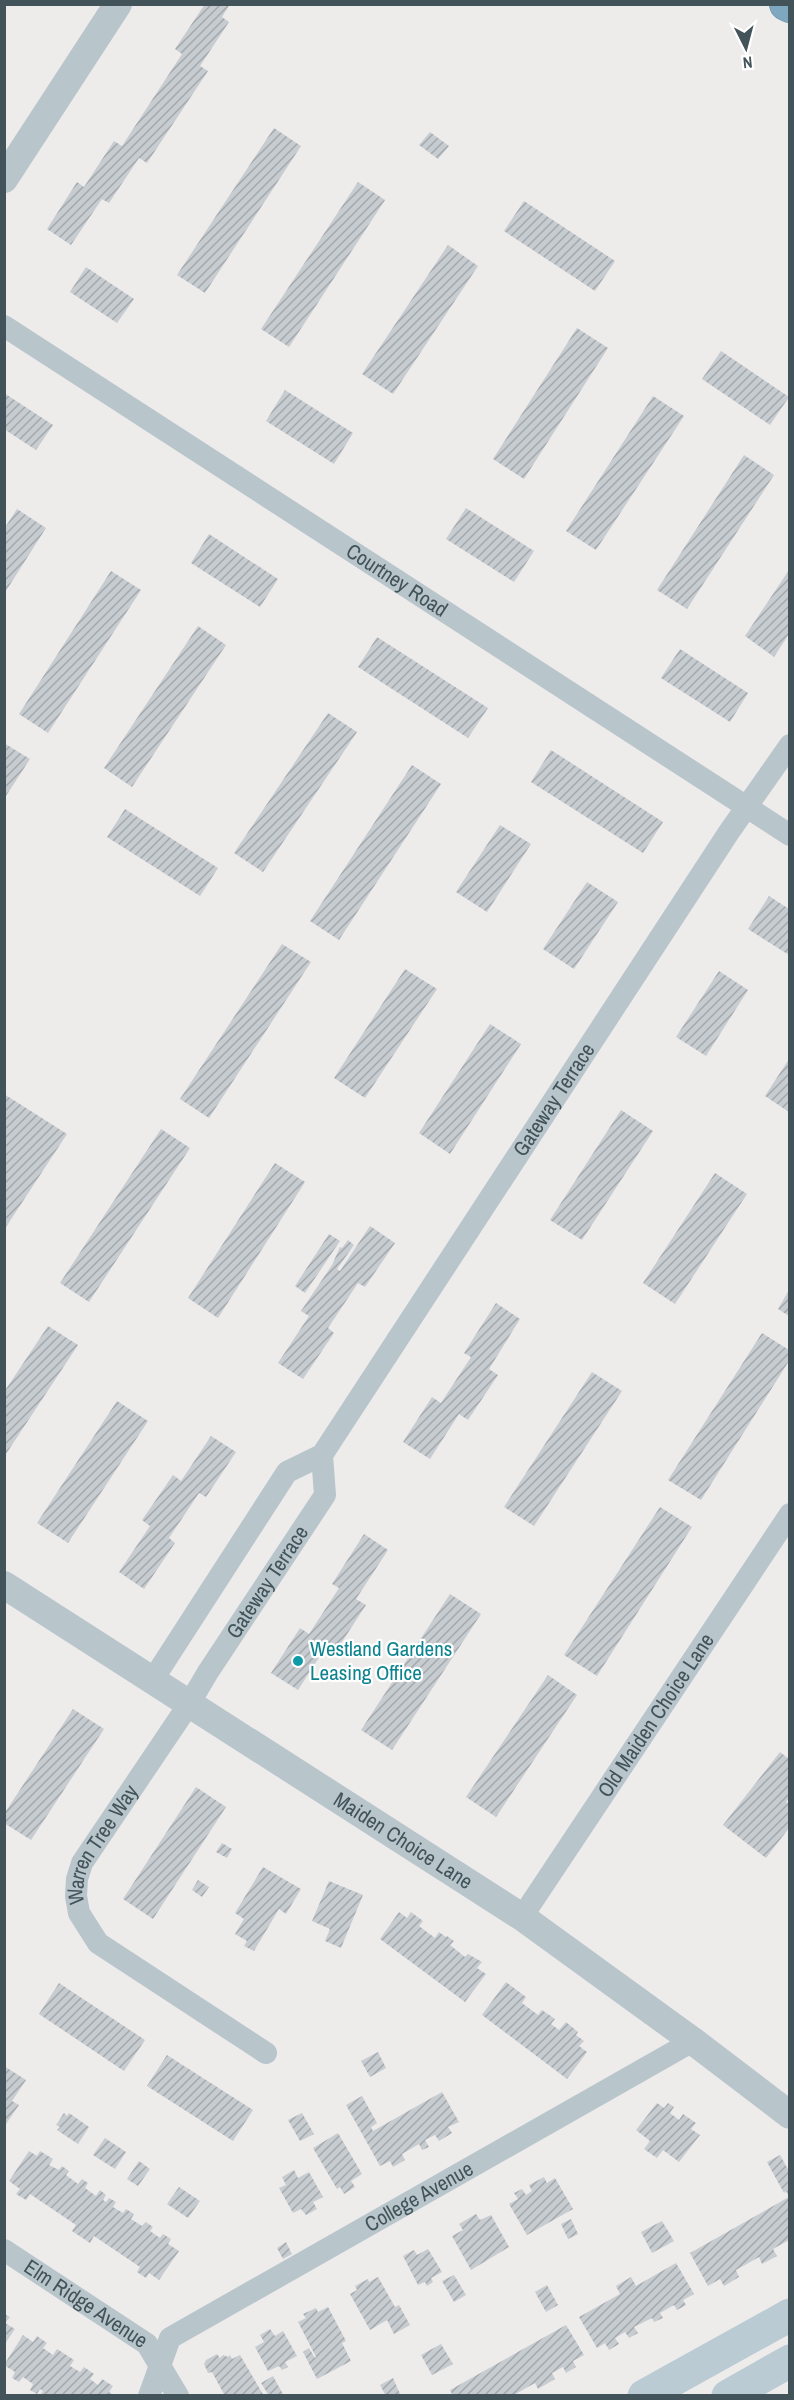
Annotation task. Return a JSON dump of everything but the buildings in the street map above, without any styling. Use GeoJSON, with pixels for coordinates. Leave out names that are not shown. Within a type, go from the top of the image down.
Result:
{"type":"FeatureCollection","features":[{"type":"Feature","properties":{"kind":"main road"},"geometry":{"type":"LineString","coordinates":[[644,2396],[789,2314]]}},
{"type":"Feature","properties":{"kind":"main road"},"geometry":{"type":"LineString","coordinates":[[728,2396],[789,2361]]}},
{"type":"Feature","properties":{"kind":"street"},"geometry":{"type":"LineString","coordinates":[[4,179],[118,4]]}},
{"type":"Feature","properties":{"kind":"street","name":"Courtney Road"},"geometry":{"type":"LineString","coordinates":[[4,326],[789,835]]}},
{"type":"Feature","properties":{"kind":"street","name":"Gateway Terrace"},"geometry":{"type":"LineString","coordinates":[[152,1681],[287,1472],[322,1455],[789,745]]}},
{"type":"Feature","properties":{"kind":"street","name":"Gateway Terrace"},"geometry":{"type":"LineString","coordinates":[[189,1704],[325,1495],[322,1455]]}},
{"type":"Feature","properties":{"kind":"street","name":"Old Maiden Choice Lane"},"geometry":{"type":"LineString","coordinates":[[522,1917],[789,1514]]}},
{"type":"Feature","properties":{"kind":"street","name":"Maiden Choice Lane"},"geometry":{"type":"LineString","coordinates":[[4,1585],[522,1917],[693,2041],[789,2115]]}},
{"type":"Feature","properties":{"kind":"street","name":"Warren Tree Way"},"geometry":{"type":"LineString","coordinates":[[189,1704],[82,1863],[77,1879],[76,1896],[79,1913],[98,1943],[266,2054]]}},
{"type":"Feature","properties":{"kind":"street","name":"College Avenue"},"geometry":{"type":"LineString","coordinates":[[161,2366],[170,2338],[693,2041]]}},
{"type":"Feature","properties":{"kind":"street","name":"Elm Ridge Avenue"},"geometry":{"type":"LineString","coordinates":[[4,2250],[147,2344],[178,2396]]}},
{"type":"Feature","properties":{"kind":"street"},"geometry":{"type":"LineString","coordinates":[[149,2396],[161,2366]]}},
{"type":"Feature","properties":{"kind":"place","name":"Westland Gardens Leasing Office"},"geometry":{"type":"Point","coordinates":[298,1661]}}]}
